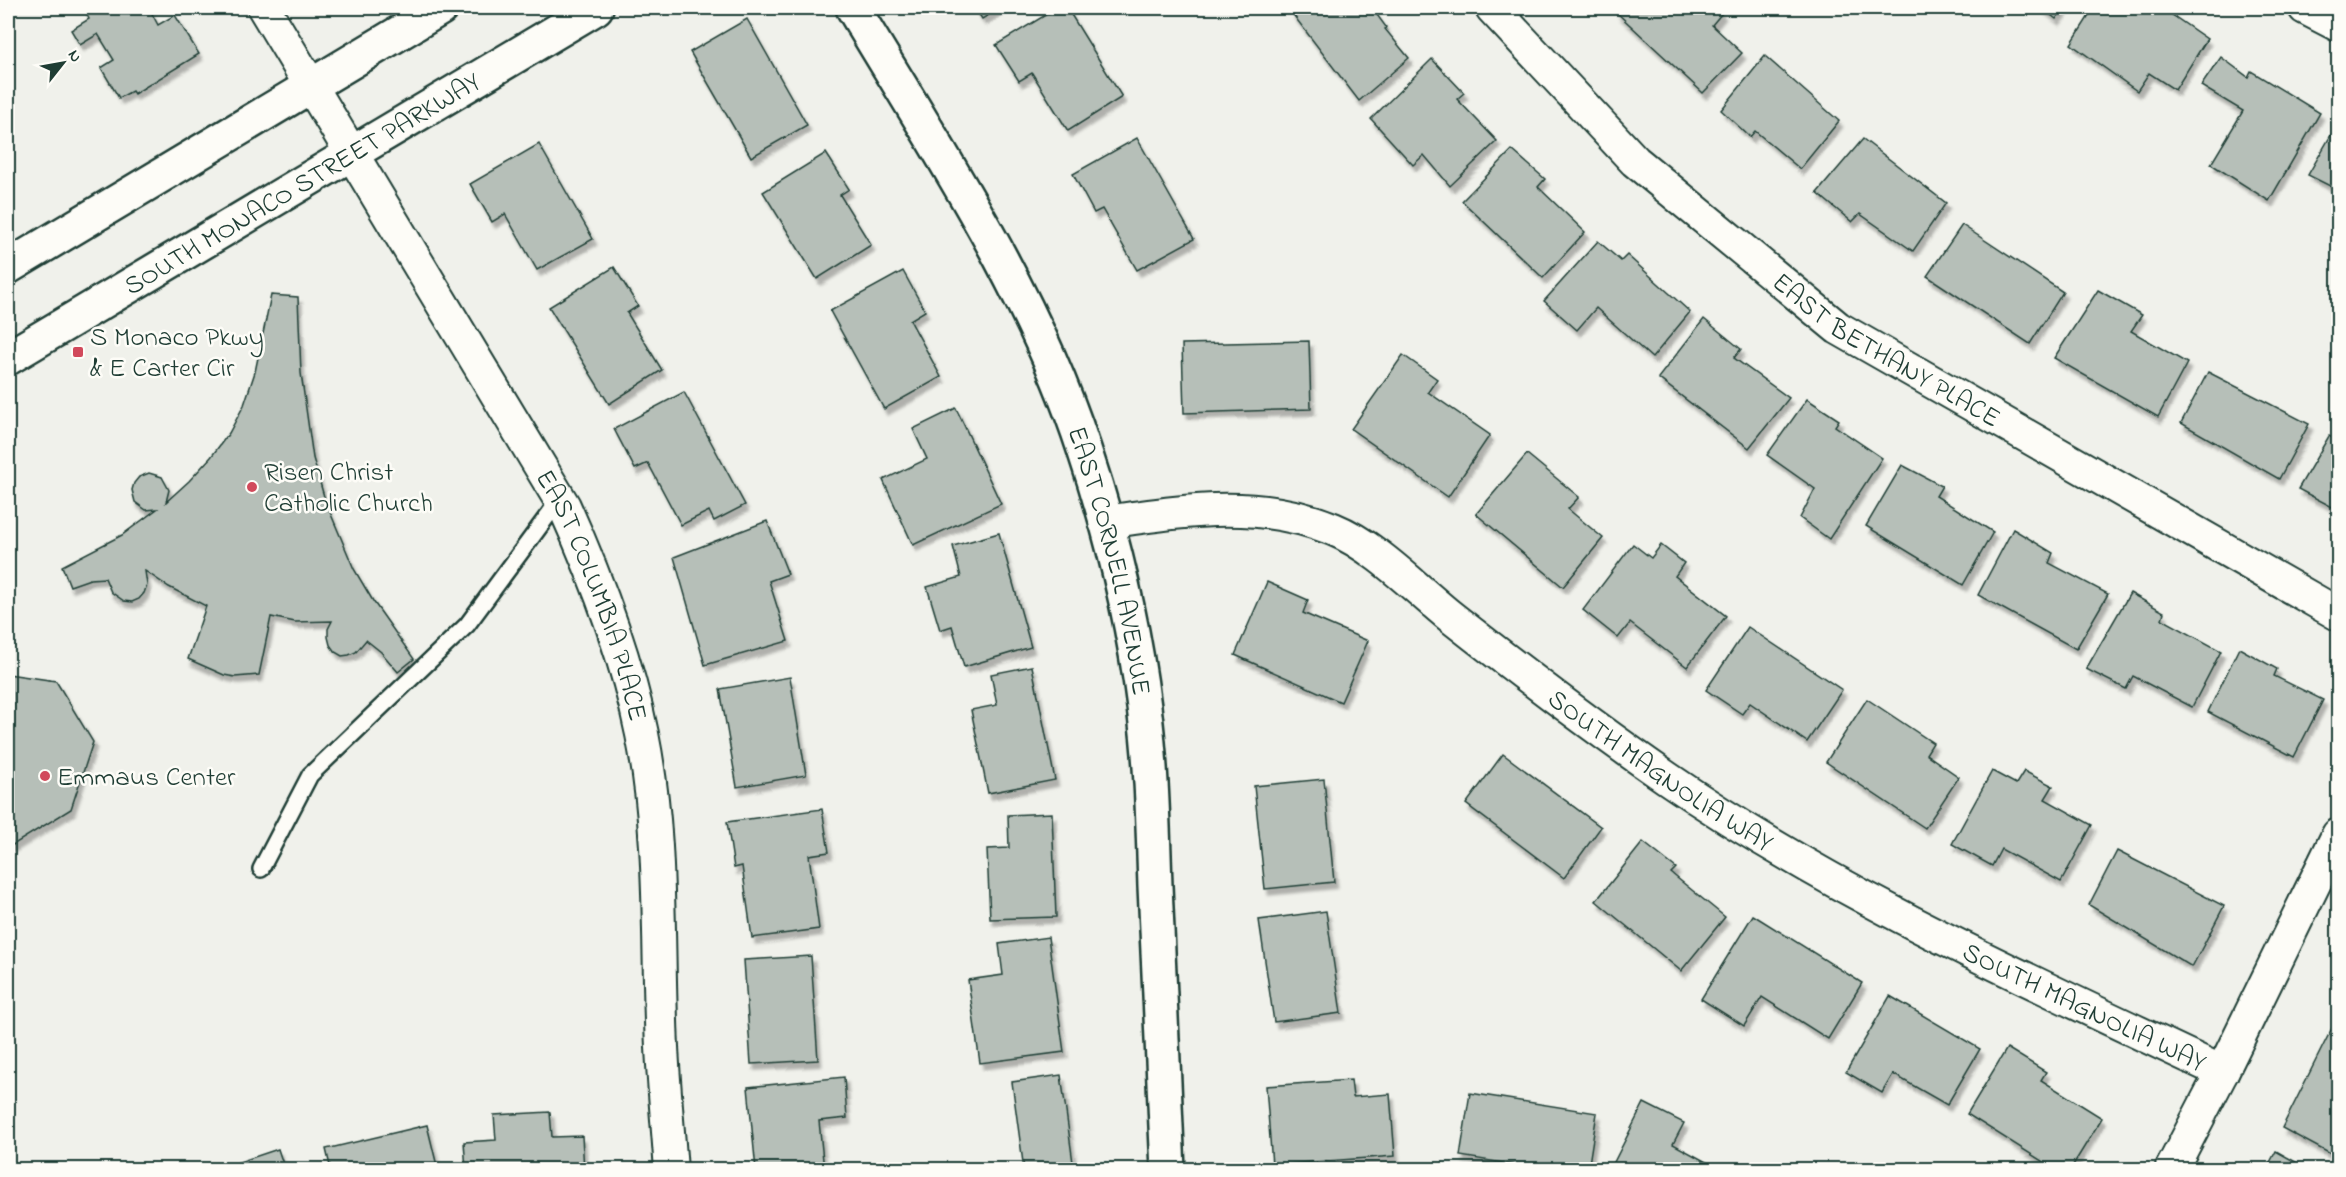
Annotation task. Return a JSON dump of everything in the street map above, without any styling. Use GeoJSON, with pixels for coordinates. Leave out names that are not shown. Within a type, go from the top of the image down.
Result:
{"type":"FeatureCollection","features":[{"type":"Feature","properties":{"kind":"street","name":"EAST COLUMBIA PLACE"},"geometry":{"type":"LineString","coordinates":[[264,8],[560,499],[586,554],[611,622],[632,688],[652,796],[660,896],[662,1046],[671,1170]]}},
{"type":"Feature","properties":{"kind":"street"},"geometry":{"type":"LineString","coordinates":[[8,267],[441,8]]}},
{"type":"Feature","properties":{"kind":"street","name":"SOUTH MONACO STREET PARKWAY"},"geometry":{"type":"LineString","coordinates":[[8,358],[596,8]]}},
{"type":"Feature","properties":{"kind":"street","name":"EAST CORNELL AVENUE"},"geometry":{"type":"LineString","coordinates":[[853,8],[1012,280],[1060,386],[1084,449],[1105,522],[1127,610],[1144,709],[1150,775],[1168,1170]]}},
{"type":"Feature","properties":{"kind":"street","name":"EAST BETHANY PLACE"},"geometry":{"type":"LineString","coordinates":[[1492,8],[1635,161],[1838,328],[2338,614]]}},
{"type":"Feature","properties":{"kind":"street"},"geometry":{"type":"LineString","coordinates":[[2305,8],[2338,25]]}},
{"type":"Feature","properties":{"kind":"street","name":"SOUTH MAGNOLIA WAY"},"geometry":{"type":"LineString","coordinates":[[1105,522],[1178,511],[1240,508],[1293,516],[1335,530],[1375,554],[1537,684],[1664,777],[1746,831],[1900,918],[2222,1072]]}},
{"type":"Feature","properties":{"kind":"street"},"geometry":{"type":"LineString","coordinates":[[2171,1170],[2338,836]]}},
{"type":"Feature","properties":{"kind":"lane"},"geometry":{"type":"LineString","coordinates":[[261,869],[310,775],[467,625],[560,499]]}},
{"type":"Feature","properties":{"kind":"building"},"geometry":{"type":"Polygon","coordinates":[[[95,8],[149,8],[158,25],[175,15],[199,54],[134,94],[132,91],[119,98],[101,68],[114,60],[98,34],[80,45],[71,30],[89,19],[86,13],[95,8]]]}},
{"type":"Feature","properties":{"kind":"building"},"geometry":{"type":"Polygon","coordinates":[[[975,8],[1000,8],[982,19],[975,8]]]}},
{"type":"Feature","properties":{"kind":"building"},"geometry":{"type":"Polygon","coordinates":[[[1057,8],[1067,8],[1122,97],[1068,131],[1032,73],[1019,81],[996,45],[1057,8]]]}},
{"type":"Feature","properties":{"kind":"building"},"geometry":{"type":"Polygon","coordinates":[[[1297,8],[1372,8],[1386,27],[1385,29],[1409,58],[1359,101],[1291,12],[1297,8]]]}},
{"type":"Feature","properties":{"kind":"building"},"geometry":{"type":"Polygon","coordinates":[[[1620,8],[1717,8],[1722,13],[1712,25],[1742,53],[1703,93],[1616,12],[1620,8]]]}},
{"type":"Feature","properties":{"kind":"building"},"geometry":{"type":"Polygon","coordinates":[[[2042,8],[2064,8],[2056,19],[2042,8]]]}},
{"type":"Feature","properties":{"kind":"building"},"geometry":{"type":"Polygon","coordinates":[[[2094,8],[2162,8],[2207,39],[2175,90],[2149,73],[2137,91],[2071,44],[2094,8]]]}},
{"type":"Feature","properties":{"kind":"building"},"geometry":{"type":"Polygon","coordinates":[[[747,19],[807,125],[751,157],[690,52],[747,19]]]}},
{"type":"Feature","properties":{"kind":"building"},"geometry":{"type":"Polygon","coordinates":[[[1765,56],[1839,121],[1800,169],[1755,131],[1750,137],[1721,110],[1765,56]]]}},
{"type":"Feature","properties":{"kind":"building"},"geometry":{"type":"Polygon","coordinates":[[[2221,57],[2248,77],[2251,71],[2320,113],[2269,201],[2211,164],[2243,111],[2201,86],[2221,57]]]}},
{"type":"Feature","properties":{"kind":"building"},"geometry":{"type":"Polygon","coordinates":[[[1432,59],[1464,93],[1457,99],[1497,141],[1450,186],[1424,155],[1413,165],[1371,119],[1432,59]]]}},
{"type":"Feature","properties":{"kind":"building"},"geometry":{"type":"Polygon","coordinates":[[[2338,123],[2338,190],[2308,175],[2338,123]]]}},
{"type":"Feature","properties":{"kind":"building"},"geometry":{"type":"Polygon","coordinates":[[[1137,138],[1194,239],[1137,270],[1102,209],[1094,213],[1073,174],[1137,138]]]}},
{"type":"Feature","properties":{"kind":"building"},"geometry":{"type":"Polygon","coordinates":[[[1863,139],[1946,203],[1913,251],[1860,214],[1852,222],[1817,193],[1863,139]]]}},
{"type":"Feature","properties":{"kind":"building"},"geometry":{"type":"Polygon","coordinates":[[[539,144],[593,239],[537,270],[505,214],[492,222],[470,184],[539,144]]]}},
{"type":"Feature","properties":{"kind":"building"},"geometry":{"type":"Polygon","coordinates":[[[1512,150],[1545,179],[1538,187],[1585,232],[1543,278],[1462,201],[1512,150]]]}},
{"type":"Feature","properties":{"kind":"building"},"geometry":{"type":"Polygon","coordinates":[[[826,153],[849,189],[840,195],[871,245],[817,279],[763,192],[826,153]]]}},
{"type":"Feature","properties":{"kind":"building"},"geometry":{"type":"Polygon","coordinates":[[[1962,225],[2063,292],[2030,344],[1927,276],[1962,225]]]}},
{"type":"Feature","properties":{"kind":"building"},"geometry":{"type":"Polygon","coordinates":[[[1598,241],[1621,261],[1627,255],[1690,312],[1652,358],[1596,308],[1577,330],[1544,301],[1598,241]]]}},
{"type":"Feature","properties":{"kind":"building"},"geometry":{"type":"Polygon","coordinates":[[[614,267],[638,306],[627,313],[662,370],[609,404],[549,307],[614,267]]]}},
{"type":"Feature","properties":{"kind":"building"},"geometry":{"type":"Polygon","coordinates":[[[903,271],[925,311],[910,320],[941,377],[884,409],[830,311],[903,271]]]}},
{"type":"Feature","properties":{"kind":"building"},"geometry":{"type":"Polygon","coordinates":[[[2098,290],[2142,315],[2131,331],[2187,363],[2158,417],[2054,358],[2098,290]]]}},
{"type":"Feature","properties":{"kind":"building","name":"Risen Christ Catholic Church"},"geometry":{"type":"Polygon","coordinates":[[[271,295],[298,297],[301,373],[313,458],[325,500],[354,569],[373,601],[414,659],[398,672],[381,652],[366,640],[356,652],[349,655],[342,656],[335,652],[328,637],[328,629],[332,621],[295,622],[271,617],[259,675],[235,677],[224,675],[188,659],[206,606],[169,587],[145,571],[147,585],[144,593],[132,602],[124,601],[111,592],[105,578],[90,579],[70,586],[62,566],[122,535],[157,509],[146,510],[135,502],[132,490],[139,477],[149,473],[162,477],[169,490],[166,502],[211,457],[229,433],[244,405],[255,372],[271,295]]]}},
{"type":"Feature","properties":{"kind":"building"},"geometry":{"type":"Polygon","coordinates":[[[1704,319],[1741,349],[1734,358],[1789,398],[1749,448],[1658,378],[1704,319]]]}},
{"type":"Feature","properties":{"kind":"building"},"geometry":{"type":"Polygon","coordinates":[[[1309,341],[1311,409],[1184,413],[1182,344],[1309,341]]]}},
{"type":"Feature","properties":{"kind":"building"},"geometry":{"type":"Polygon","coordinates":[[[1403,355],[1437,379],[1428,392],[1490,435],[1448,497],[1351,429],[1403,355]]]}},
{"type":"Feature","properties":{"kind":"building"},"geometry":{"type":"Polygon","coordinates":[[[2208,372],[2309,424],[2279,479],[2181,423],[2208,372]]]}},
{"type":"Feature","properties":{"kind":"building"},"geometry":{"type":"Polygon","coordinates":[[[684,392],[745,505],[714,521],[709,511],[681,525],[648,463],[635,469],[614,429],[684,392]]]}},
{"type":"Feature","properties":{"kind":"building"},"geometry":{"type":"Polygon","coordinates":[[[1807,399],[1839,420],[1835,426],[1882,458],[1829,539],[1800,518],[1815,489],[1767,455],[1807,399]]]}},
{"type":"Feature","properties":{"kind":"building"},"geometry":{"type":"Polygon","coordinates":[[[956,408],[1001,504],[913,545],[883,480],[927,459],[913,429],[956,408]]]}},
{"type":"Feature","properties":{"kind":"building"},"geometry":{"type":"Polygon","coordinates":[[[2329,436],[2338,441],[2338,510],[2298,489],[2329,436]]]}},
{"type":"Feature","properties":{"kind":"building"},"geometry":{"type":"Polygon","coordinates":[[[1527,454],[1579,497],[1568,509],[1603,538],[1563,587],[1476,514],[1527,454]]]}},
{"type":"Feature","properties":{"kind":"building"},"geometry":{"type":"Polygon","coordinates":[[[1902,465],[1942,486],[1936,496],[1993,532],[1963,585],[1866,526],[1902,465]]]}},
{"type":"Feature","properties":{"kind":"building"},"geometry":{"type":"Polygon","coordinates":[[[767,521],[788,574],[769,581],[788,641],[705,665],[674,557],[767,521]]]}},
{"type":"Feature","properties":{"kind":"building"},"geometry":{"type":"Polygon","coordinates":[[[2013,529],[2053,553],[2049,563],[2108,594],[2076,649],[1978,595],[2013,529]]]}},
{"type":"Feature","properties":{"kind":"building"},"geometry":{"type":"Polygon","coordinates":[[[999,533],[1031,647],[964,667],[952,626],[940,630],[927,587],[961,577],[953,546],[999,533]]]}},
{"type":"Feature","properties":{"kind":"building"},"geometry":{"type":"Polygon","coordinates":[[[1633,544],[1651,558],[1661,545],[1684,563],[1675,576],[1726,616],[1687,667],[1630,623],[1618,638],[1583,610],[1633,544]]]}},
{"type":"Feature","properties":{"kind":"building"},"geometry":{"type":"Polygon","coordinates":[[[1267,582],[1308,600],[1303,613],[1368,641],[1341,702],[1235,655],[1267,582]]]}},
{"type":"Feature","properties":{"kind":"building"},"geometry":{"type":"Polygon","coordinates":[[[2130,593],[2164,612],[2162,619],[2221,651],[2192,707],[2133,676],[2126,689],[2086,669],[2130,593]]]}},
{"type":"Feature","properties":{"kind":"building"},"geometry":{"type":"Polygon","coordinates":[[[1748,627],[1842,690],[1807,742],[1750,703],[1742,714],[1706,690],[1748,627]]]}},
{"type":"Feature","properties":{"kind":"building"},"geometry":{"type":"Polygon","coordinates":[[[2239,648],[2277,669],[2274,676],[2323,700],[2294,757],[2208,712],[2239,648]]]}},
{"type":"Feature","properties":{"kind":"building"},"geometry":{"type":"Polygon","coordinates":[[[1032,666],[1055,780],[988,793],[971,710],[997,705],[991,674],[1032,666]]]}},
{"type":"Feature","properties":{"kind":"building","name":"Emmaus Center"},"geometry":{"type":"Polygon","coordinates":[[[8,674],[56,681],[93,742],[71,809],[8,848],[8,674]]]}},
{"type":"Feature","properties":{"kind":"building"},"geometry":{"type":"Polygon","coordinates":[[[790,677],[806,775],[737,787],[720,689],[790,677]]]}},
{"type":"Feature","properties":{"kind":"building"},"geometry":{"type":"Polygon","coordinates":[[[1867,699],[1933,743],[1926,754],[1959,777],[1925,828],[1826,762],[1867,699]]]}},
{"type":"Feature","properties":{"kind":"building"},"geometry":{"type":"Polygon","coordinates":[[[1503,754],[1601,827],[1564,878],[1466,804],[1503,754]]]}},
{"type":"Feature","properties":{"kind":"building"},"geometry":{"type":"Polygon","coordinates":[[[1992,771],[2016,784],[2024,771],[2053,786],[2045,799],[2092,825],[2061,882],[2001,849],[1992,866],[1952,844],[1992,771]]]}},
{"type":"Feature","properties":{"kind":"building"},"geometry":{"type":"Polygon","coordinates":[[[1324,779],[1334,882],[1265,889],[1254,786],[1324,779]]]}},
{"type":"Feature","properties":{"kind":"building"},"geometry":{"type":"Polygon","coordinates":[[[822,809],[829,852],[809,855],[819,929],[752,938],[742,866],[734,868],[727,822],[822,809]]]}},
{"type":"Feature","properties":{"kind":"building"},"geometry":{"type":"Polygon","coordinates":[[[1052,813],[1056,917],[990,919],[987,849],[1009,848],[1008,815],[1052,813]]]}},
{"type":"Feature","properties":{"kind":"building"},"geometry":{"type":"Polygon","coordinates":[[[1643,842],[1676,868],[1671,873],[1725,917],[1681,971],[1596,901],[1643,842]]]}},
{"type":"Feature","properties":{"kind":"building"},"geometry":{"type":"Polygon","coordinates":[[[2117,851],[2224,906],[2192,967],[2089,905],[2117,851]]]}},
{"type":"Feature","properties":{"kind":"building"},"geometry":{"type":"Polygon","coordinates":[[[1326,911],[1341,1013],[1274,1022],[1259,920],[1326,911]]]}},
{"type":"Feature","properties":{"kind":"building"},"geometry":{"type":"Polygon","coordinates":[[[1753,915],[1862,983],[1828,1039],[1762,997],[1744,1026],[1701,999],[1753,915]]]}},
{"type":"Feature","properties":{"kind":"building"},"geometry":{"type":"Polygon","coordinates":[[[1048,937],[1064,1052],[980,1063],[968,980],[1003,975],[999,944],[1048,937]]]}},
{"type":"Feature","properties":{"kind":"building"},"geometry":{"type":"Polygon","coordinates":[[[811,956],[818,1060],[751,1064],[744,960],[811,956]]]}},
{"type":"Feature","properties":{"kind":"building"},"geometry":{"type":"Polygon","coordinates":[[[1890,996],[1980,1049],[1947,1105],[1893,1074],[1882,1093],[1846,1072],[1890,996]]]}},
{"type":"Feature","properties":{"kind":"building"},"geometry":{"type":"Polygon","coordinates":[[[2332,1028],[2338,1032],[2338,1158],[2282,1128],[2332,1028]]]}},
{"type":"Feature","properties":{"kind":"building"},"geometry":{"type":"Polygon","coordinates":[[[2007,1048],[2046,1072],[2041,1080],[2102,1118],[2070,1170],[2056,1170],[1967,1114],[2007,1048]]]}},
{"type":"Feature","properties":{"kind":"building"},"geometry":{"type":"Polygon","coordinates":[[[1061,1075],[1074,1170],[1024,1170],[1012,1082],[1061,1075]]]}},
{"type":"Feature","properties":{"kind":"building"},"geometry":{"type":"Polygon","coordinates":[[[844,1077],[847,1118],[819,1121],[824,1170],[756,1170],[748,1087],[844,1077]]]}},
{"type":"Feature","properties":{"kind":"building"},"geometry":{"type":"Polygon","coordinates":[[[1351,1080],[1353,1097],[1390,1094],[1395,1156],[1272,1165],[1266,1086],[1351,1080]]]}},
{"type":"Feature","properties":{"kind":"building"},"geometry":{"type":"Polygon","coordinates":[[[1470,1093],[1597,1113],[1588,1170],[1547,1170],[1460,1156],[1470,1093]]]}},
{"type":"Feature","properties":{"kind":"building"},"geometry":{"type":"Polygon","coordinates":[[[1644,1103],[1684,1123],[1673,1144],[1721,1170],[1610,1170],[1644,1103]]]}},
{"type":"Feature","properties":{"kind":"building"},"geometry":{"type":"Polygon","coordinates":[[[550,1112],[552,1137],[582,1136],[584,1170],[466,1170],[464,1142],[496,1140],[494,1115],[550,1112]]]}},
{"type":"Feature","properties":{"kind":"building"},"geometry":{"type":"Polygon","coordinates":[[[427,1125],[438,1170],[331,1170],[326,1149],[427,1125]]]}},
{"type":"Feature","properties":{"kind":"building"},"geometry":{"type":"Polygon","coordinates":[[[278,1149],[285,1170],[215,1170],[278,1149]]]}},
{"type":"Feature","properties":{"kind":"building"},"geometry":{"type":"Polygon","coordinates":[[[2276,1151],[2310,1170],[2266,1170],[2276,1151]]]}},
{"type":"Feature","properties":{"kind":"place","name":"S Monaco Pkwy & E Carter Cir"},"geometry":{"type":"Point","coordinates":[78,352]}},
{"type":"Feature","properties":{"kind":"place","name":"Risen Christ Catholic Church"},"geometry":{"type":"Point","coordinates":[252,487]}},
{"type":"Feature","properties":{"kind":"place","name":"Emmaus Center"},"geometry":{"type":"Point","coordinates":[45,776]}}]}
